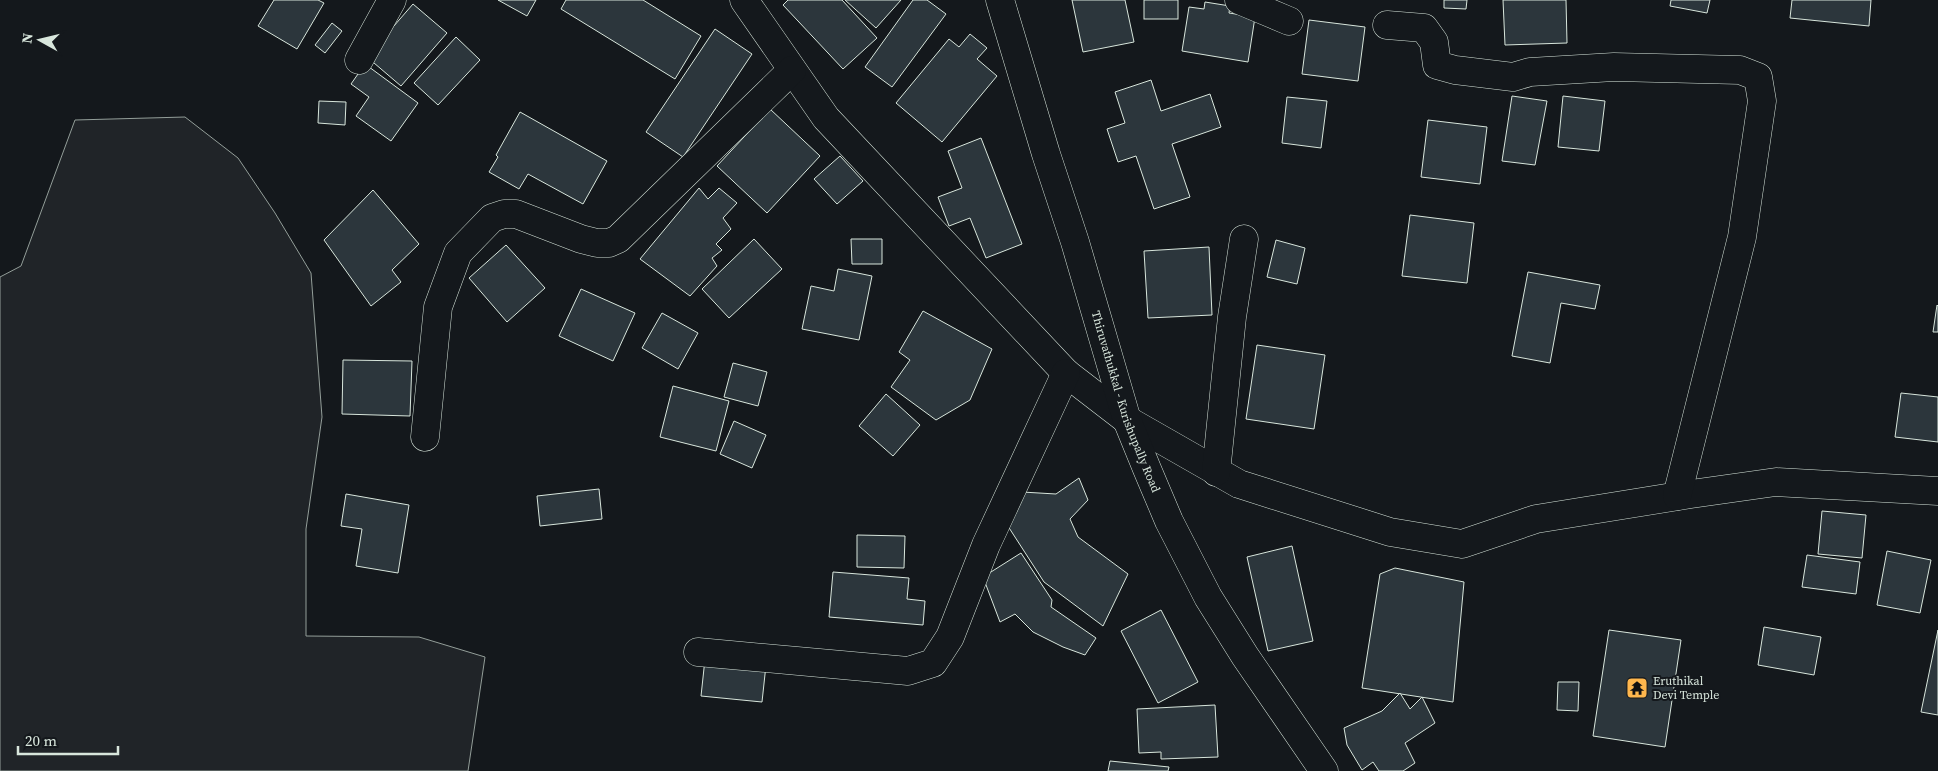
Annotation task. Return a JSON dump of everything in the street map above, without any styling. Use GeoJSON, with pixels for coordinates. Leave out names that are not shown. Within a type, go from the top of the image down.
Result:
{"type":"FeatureCollection","features":[{"type":"Feature","properties":{"kind":"street"},"geometry":{"type":"LineString","coordinates":[[358,60],[392,0]]}},
{"type":"Feature","properties":{"kind":"street"},"geometry":{"type":"LineString","coordinates":[[744,0],[826,118],[1066,373],[1127,420],[1239,484],[1390,532],[1462,544],[1536,519],[1776,482],[1938,491]]}},
{"type":"Feature","properties":{"kind":"street","name":"Thiruvathukkal - Kurishupally Road"},"geometry":{"type":"LineString","coordinates":[[1000,0],[1046,154],[1075,242],[1127,420],[1169,521],[1208,597],[1245,656],[1324,771]]}},
{"type":"Feature","properties":{"kind":"street"},"geometry":{"type":"LineString","coordinates":[[1239,0],[1289,21]]}},
{"type":"Feature","properties":{"kind":"street"},"geometry":{"type":"LineString","coordinates":[[1387,25],[1424,28],[1434,42],[1437,65],[1455,70],[1513,76],[1530,72],[1614,67],[1740,70],[1758,77],[1762,102],[1742,237],[1676,496]]}},
{"type":"Feature","properties":{"kind":"street"},"geometry":{"type":"LineString","coordinates":[[425,437],[438,307],[458,252],[492,218],[504,214],[516,214],[580,239],[597,243],[609,243],[618,239],[792,70]]}},
{"type":"Feature","properties":{"kind":"street"},"geometry":{"type":"LineString","coordinates":[[1216,472],[1232,317],[1244,239]]}},
{"type":"Feature","properties":{"kind":"street"},"geometry":{"type":"LineString","coordinates":[[698,652],[908,671],[933,663],[950,637],[986,545],[1066,373]]}},
{"type":"Feature","properties":{"kind":"shaded area"},"geometry":{"type":"Polygon","coordinates":[[[185,117],[238,158],[275,213],[311,273],[322,417],[306,529],[306,636],[419,637],[485,657],[468,771],[0,771],[0,277],[21,266],[75,120],[185,117]]]}},
{"type":"Feature","properties":{"kind":"building"},"geometry":{"type":"Polygon","coordinates":[[[274,0],[318,0],[324,3],[297,49],[258,26],[274,0]]]}},
{"type":"Feature","properties":{"kind":"building"},"geometry":{"type":"Polygon","coordinates":[[[498,0],[536,0],[527,16],[498,0]]]}},
{"type":"Feature","properties":{"kind":"building"},"geometry":{"type":"Polygon","coordinates":[[[566,0],[643,0],[701,36],[675,79],[561,9],[566,0]]]}},
{"type":"Feature","properties":{"kind":"building"},"geometry":{"type":"Polygon","coordinates":[[[788,0],[842,0],[877,38],[843,69],[783,5],[788,0]]]}},
{"type":"Feature","properties":{"kind":"building"},"geometry":{"type":"Polygon","coordinates":[[[845,0],[901,0],[876,28],[845,0]]]}},
{"type":"Feature","properties":{"kind":"building"},"geometry":{"type":"Polygon","coordinates":[[[913,0],[927,0],[946,14],[892,87],[865,67],[913,0]]]}},
{"type":"Feature","properties":{"kind":"building"},"geometry":{"type":"Polygon","coordinates":[[[1072,0],[1125,0],[1134,42],[1083,52],[1072,0]]]}},
{"type":"Feature","properties":{"kind":"building"},"geometry":{"type":"Polygon","coordinates":[[[1144,0],[1178,0],[1178,19],[1144,19],[1144,0]]]}},
{"type":"Feature","properties":{"kind":"building"},"geometry":{"type":"Polygon","coordinates":[[[1444,0],[1467,0],[1466,9],[1444,8],[1444,0]]]}},
{"type":"Feature","properties":{"kind":"building"},"geometry":{"type":"Polygon","coordinates":[[[1503,0],[1566,0],[1567,43],[1505,45],[1503,0]]]}},
{"type":"Feature","properties":{"kind":"building"},"geometry":{"type":"Polygon","coordinates":[[[1671,0],[1710,0],[1707,13],[1670,6],[1671,0]]]}},
{"type":"Feature","properties":{"kind":"building"},"geometry":{"type":"Polygon","coordinates":[[[1792,0],[1871,0],[1869,26],[1790,18],[1792,0]]]}},
{"type":"Feature","properties":{"kind":"building"},"geometry":{"type":"Polygon","coordinates":[[[1205,2],[1230,6],[1229,13],[1255,17],[1248,62],[1182,51],[1189,7],[1204,9],[1205,2]]]}},
{"type":"Feature","properties":{"kind":"building"},"geometry":{"type":"Polygon","coordinates":[[[413,4],[447,33],[401,86],[367,57],[413,4]]]}},
{"type":"Feature","properties":{"kind":"building"},"geometry":{"type":"Polygon","coordinates":[[[1309,20],[1365,27],[1358,81],[1302,74],[1309,20]]]}},
{"type":"Feature","properties":{"kind":"building"},"geometry":{"type":"Polygon","coordinates":[[[332,23],[342,31],[325,53],[315,45],[332,23]]]}},
{"type":"Feature","properties":{"kind":"building"},"geometry":{"type":"Polygon","coordinates":[[[715,29],[752,54],[683,157],[646,132],[715,29]]]}},
{"type":"Feature","properties":{"kind":"building"},"geometry":{"type":"Polygon","coordinates":[[[970,34],[987,48],[977,59],[997,76],[942,142],[896,103],[949,39],[959,47],[970,34]]]}},
{"type":"Feature","properties":{"kind":"building"},"geometry":{"type":"Polygon","coordinates":[[[456,37],[480,60],[438,105],[414,83],[456,37]]]}},
{"type":"Feature","properties":{"kind":"building"},"geometry":{"type":"Polygon","coordinates":[[[365,64],[418,103],[391,141],[356,116],[369,97],[351,84],[365,64]]]}},
{"type":"Feature","properties":{"kind":"building"},"geometry":{"type":"Polygon","coordinates":[[[1151,80],[1161,111],[1210,94],[1221,127],[1172,144],[1190,197],[1154,209],[1136,156],[1118,162],[1107,129],[1125,123],[1115,92],[1151,80]]]}},
{"type":"Feature","properties":{"kind":"building"},"geometry":{"type":"Polygon","coordinates":[[[1512,96],[1547,101],[1535,165],[1502,161],[1512,96]]]}},
{"type":"Feature","properties":{"kind":"building"},"geometry":{"type":"Polygon","coordinates":[[[1563,96],[1605,101],[1599,151],[1558,147],[1563,96]]]}},
{"type":"Feature","properties":{"kind":"building"},"geometry":{"type":"Polygon","coordinates":[[[1287,97],[1327,101],[1321,148],[1282,143],[1287,97]]]}},
{"type":"Feature","properties":{"kind":"building"},"geometry":{"type":"Polygon","coordinates":[[[319,101],[346,102],[345,125],[318,123],[319,101]]]}},
{"type":"Feature","properties":{"kind":"building"},"geometry":{"type":"Polygon","coordinates":[[[770,109],[820,156],[767,213],[717,166],[770,109]]]}},
{"type":"Feature","properties":{"kind":"building"},"geometry":{"type":"Polygon","coordinates":[[[520,112],[607,161],[583,204],[528,174],[519,189],[489,172],[498,157],[496,155],[520,112]]]}},
{"type":"Feature","properties":{"kind":"building"},"geometry":{"type":"Polygon","coordinates":[[[1428,120],[1487,127],[1480,184],[1421,177],[1428,120]]]}},
{"type":"Feature","properties":{"kind":"building"},"geometry":{"type":"Polygon","coordinates":[[[981,138],[1022,244],[986,258],[970,218],[949,226],[938,197],[962,188],[948,151],[981,138]]]}},
{"type":"Feature","properties":{"kind":"building"},"geometry":{"type":"Polygon","coordinates":[[[840,156],[863,181],[837,204],[814,179],[840,156]]]}},
{"type":"Feature","properties":{"kind":"building"},"geometry":{"type":"Polygon","coordinates":[[[699,188],[708,199],[719,188],[737,203],[723,218],[731,229],[716,244],[722,250],[712,258],[717,266],[690,296],[640,259],[699,188]]]}},
{"type":"Feature","properties":{"kind":"building"},"geometry":{"type":"Polygon","coordinates":[[[373,190],[419,244],[392,270],[401,282],[371,306],[324,240],[373,190]]]}},
{"type":"Feature","properties":{"kind":"building"},"geometry":{"type":"Polygon","coordinates":[[[1410,215],[1474,223],[1467,283],[1402,276],[1410,215]]]}},
{"type":"Feature","properties":{"kind":"building"},"geometry":{"type":"Polygon","coordinates":[[[754,239],[782,269],[729,318],[702,289],[754,239]]]}},
{"type":"Feature","properties":{"kind":"building"},"geometry":{"type":"Polygon","coordinates":[[[851,239],[882,239],[882,264],[852,264],[851,239]]]}},
{"type":"Feature","properties":{"kind":"building"},"geometry":{"type":"Polygon","coordinates":[[[1276,240],[1305,248],[1297,284],[1267,277],[1276,240]]]}},
{"type":"Feature","properties":{"kind":"building"},"geometry":{"type":"Polygon","coordinates":[[[506,245],[545,288],[507,322],[469,278],[506,245]]]}},
{"type":"Feature","properties":{"kind":"building"},"geometry":{"type":"Polygon","coordinates":[[[1209,247],[1212,315],[1148,318],[1144,251],[1209,247]]]}},
{"type":"Feature","properties":{"kind":"building"},"geometry":{"type":"Polygon","coordinates":[[[838,269],[872,276],[859,340],[802,329],[811,286],[834,291],[838,269]]]}},
{"type":"Feature","properties":{"kind":"building"},"geometry":{"type":"Polygon","coordinates":[[[1528,272],[1600,285],[1595,309],[1561,303],[1550,363],[1512,356],[1528,272]]]}},
{"type":"Feature","properties":{"kind":"building"},"geometry":{"type":"Polygon","coordinates":[[[581,289],[635,313],[613,361],[559,336],[581,289]]]}},
{"type":"Feature","properties":{"kind":"building"},"geometry":{"type":"Polygon","coordinates":[[[1937,305],[1938,332],[1933,332],[1937,305]]]}},
{"type":"Feature","properties":{"kind":"building"},"geometry":{"type":"Polygon","coordinates":[[[923,311],[992,349],[970,400],[936,420],[891,387],[910,360],[899,352],[923,311]]]}},
{"type":"Feature","properties":{"kind":"building"},"geometry":{"type":"Polygon","coordinates":[[[662,313],[698,333],[678,369],[642,348],[662,313]]]}},
{"type":"Feature","properties":{"kind":"building"},"geometry":{"type":"Polygon","coordinates":[[[1257,345],[1325,355],[1314,429],[1246,419],[1257,345]]]}},
{"type":"Feature","properties":{"kind":"building"},"geometry":{"type":"Polygon","coordinates":[[[343,360],[412,361],[410,416],[342,414],[343,360]]]}},
{"type":"Feature","properties":{"kind":"building"},"geometry":{"type":"Polygon","coordinates":[[[733,363],[767,372],[758,406],[724,397],[733,363]]]}},
{"type":"Feature","properties":{"kind":"building"},"geometry":{"type":"Polygon","coordinates":[[[673,386],[729,401],[716,451],[660,437],[673,386]]]}},
{"type":"Feature","properties":{"kind":"building"},"geometry":{"type":"Polygon","coordinates":[[[1901,393],[1938,397],[1938,442],[1895,437],[1901,393]]]}},
{"type":"Feature","properties":{"kind":"building"},"geometry":{"type":"Polygon","coordinates":[[[886,394],[920,425],[893,456],[859,426],[886,394]]]}},
{"type":"Feature","properties":{"kind":"building"},"geometry":{"type":"Polygon","coordinates":[[[734,421],[766,435],[752,468],[720,454],[734,421]]]}},
{"type":"Feature","properties":{"kind":"building"},"geometry":{"type":"Polygon","coordinates":[[[1079,478],[1088,500],[1070,519],[1078,537],[1128,574],[1103,626],[1044,582],[1004,520],[1022,492],[1056,494],[1079,478]]]}},
{"type":"Feature","properties":{"kind":"building"},"geometry":{"type":"Polygon","coordinates":[[[599,489],[602,519],[540,526],[537,496],[599,489]]]}},
{"type":"Feature","properties":{"kind":"building"},"geometry":{"type":"Polygon","coordinates":[[[346,494],[409,505],[398,573],[356,566],[362,529],[341,526],[346,494]]]}},
{"type":"Feature","properties":{"kind":"building"},"geometry":{"type":"Polygon","coordinates":[[[1822,511],[1866,515],[1862,558],[1818,554],[1822,511]]]}},
{"type":"Feature","properties":{"kind":"building"},"geometry":{"type":"Polygon","coordinates":[[[857,535],[905,536],[904,568],[857,567],[857,535]]]}},
{"type":"Feature","properties":{"kind":"building"},"geometry":{"type":"Polygon","coordinates":[[[1292,546],[1313,641],[1268,651],[1247,557],[1292,546]]]}},
{"type":"Feature","properties":{"kind":"building"},"geometry":{"type":"Polygon","coordinates":[[[1887,551],[1931,560],[1920,613],[1877,605],[1887,551]]]}},
{"type":"Feature","properties":{"kind":"building"},"geometry":{"type":"Polygon","coordinates":[[[1021,553],[1052,600],[1051,607],[1096,638],[1085,655],[1063,647],[1033,632],[1015,614],[1000,622],[983,577],[1021,553]]]}},
{"type":"Feature","properties":{"kind":"building"},"geometry":{"type":"Polygon","coordinates":[[[1807,555],[1860,562],[1856,594],[1802,587],[1807,555]]]}},
{"type":"Feature","properties":{"kind":"building"},"geometry":{"type":"Polygon","coordinates":[[[1395,568],[1464,582],[1453,702],[1362,688],[1380,574],[1395,568]]]}},
{"type":"Feature","properties":{"kind":"building"},"geometry":{"type":"Polygon","coordinates":[[[833,572],[909,578],[907,599],[925,601],[923,625],[829,617],[833,572]]]}},
{"type":"Feature","properties":{"kind":"building"},"geometry":{"type":"Polygon","coordinates":[[[1161,610],[1198,682],[1158,703],[1121,631],[1161,610]]]}},
{"type":"Feature","properties":{"kind":"building"},"geometry":{"type":"Polygon","coordinates":[[[1764,627],[1821,637],[1814,675],[1758,665],[1764,627]]]}},
{"type":"Feature","properties":{"kind":"building","name":"Eruthikal Devi Temple"},"geometry":{"type":"Polygon","coordinates":[[[1609,630],[1681,640],[1665,747],[1593,736],[1609,630]]]}},
{"type":"Feature","properties":{"kind":"building"},"geometry":{"type":"Polygon","coordinates":[[[1938,630],[1938,715],[1921,712],[1938,630]]]}},
{"type":"Feature","properties":{"kind":"building"},"geometry":{"type":"Polygon","coordinates":[[[705,659],[766,665],[762,702],[701,696],[705,659]]]}},
{"type":"Feature","properties":{"kind":"building"},"geometry":{"type":"Polygon","coordinates":[[[1558,682],[1579,682],[1578,711],[1557,710],[1558,682]]]}},
{"type":"Feature","properties":{"kind":"building"},"geometry":{"type":"Polygon","coordinates":[[[1400,693],[1410,709],[1422,697],[1435,723],[1405,743],[1415,763],[1403,771],[1379,771],[1373,762],[1362,770],[1347,745],[1344,728],[1382,711],[1400,693]]]}},
{"type":"Feature","properties":{"kind":"building"},"geometry":{"type":"Polygon","coordinates":[[[1215,705],[1218,757],[1161,759],[1161,752],[1139,753],[1137,709],[1215,705]]]}},
{"type":"Feature","properties":{"kind":"building"},"geometry":{"type":"Polygon","coordinates":[[[1110,761],[1169,767],[1168,771],[1108,771],[1110,761]]]}},
{"type":"Feature","properties":{"kind":"place","name":"Eruthikal Devi Temple"},"geometry":{"type":"Point","coordinates":[1637,688]}}]}
